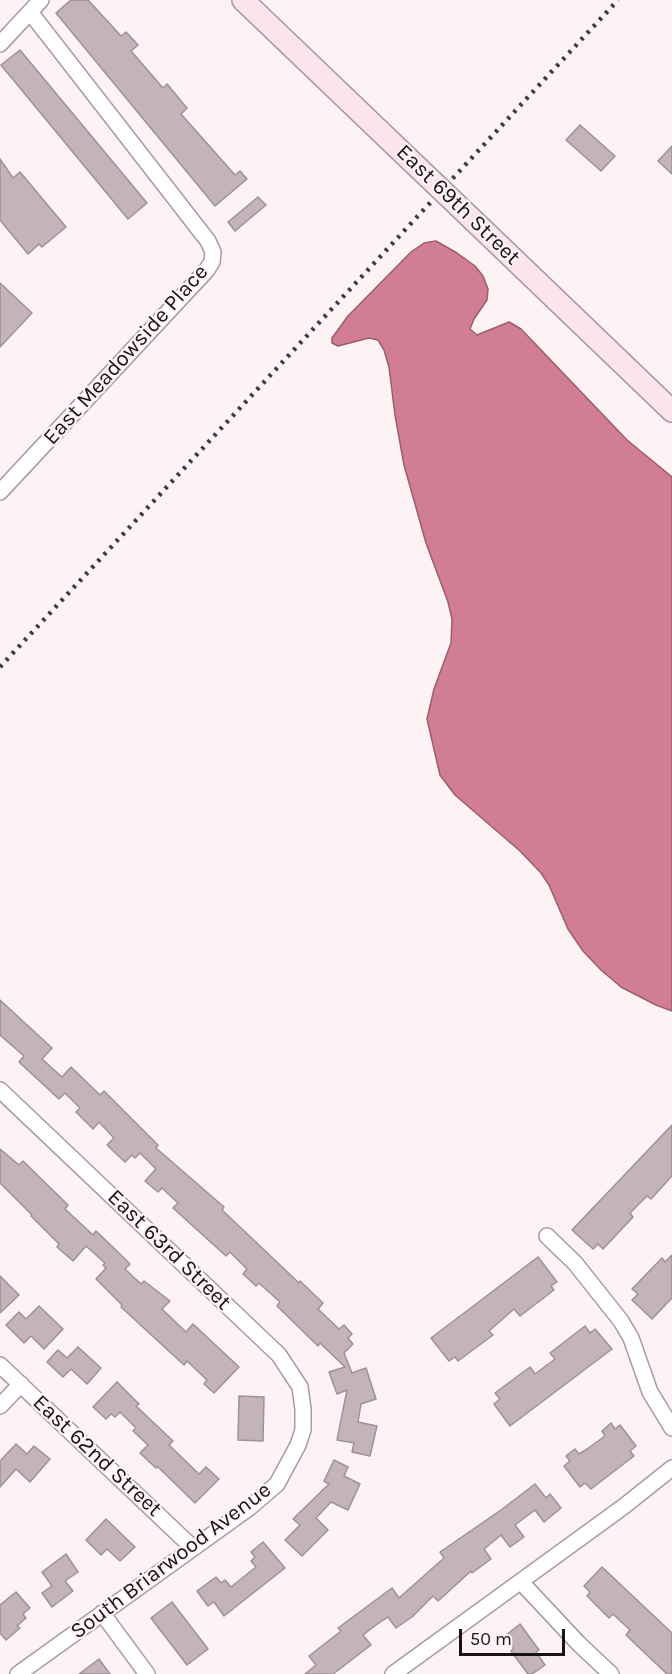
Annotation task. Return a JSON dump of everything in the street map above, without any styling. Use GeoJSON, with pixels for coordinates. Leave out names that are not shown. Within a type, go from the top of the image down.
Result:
{"type":"FeatureCollection","features":[{"type":"Feature","properties":{"kind":"main road","name":"East 69th Street"},"geometry":{"type":"LineString","coordinates":[[243,0],[672,411]]}},
{"type":"Feature","properties":{"kind":"street"},"geometry":{"type":"LineString","coordinates":[[0,44],[41,0]]}},
{"type":"Feature","properties":{"kind":"street","name":"East Meadowside Place"},"geometry":{"type":"LineString","coordinates":[[0,492],[206,271],[212,262],[213,252],[208,241],[30,12]]}},
{"type":"Feature","properties":{"kind":"street","name":"East 63rd Street"},"geometry":{"type":"LineString","coordinates":[[0,1090],[279,1355],[291,1370],[300,1387],[303,1430]]}},
{"type":"Feature","properties":{"kind":"street"},"geometry":{"type":"LineString","coordinates":[[547,1236],[575,1263],[621,1321],[631,1338],[650,1392],[672,1428]]}},
{"type":"Feature","properties":{"kind":"street","name":"East 62nd Street"},"geometry":{"type":"LineString","coordinates":[[0,1365],[194,1548]]}},
{"type":"Feature","properties":{"kind":"street"},"geometry":{"type":"LineString","coordinates":[[0,1406],[21,1384]]}},
{"type":"Feature","properties":{"kind":"street","name":"South Briarwood Avenue"},"geometry":{"type":"LineString","coordinates":[[18,1674],[249,1508],[277,1484],[298,1445],[303,1430]]}},
{"type":"Feature","properties":{"kind":"street"},"geometry":{"type":"LineString","coordinates":[[393,1674],[631,1502],[672,1468]]}},
{"type":"Feature","properties":{"kind":"street"},"geometry":{"type":"LineString","coordinates":[[521,1582],[579,1644],[611,1674]]}},
{"type":"Feature","properties":{"kind":"street"},"geometry":{"type":"LineString","coordinates":[[102,1613],[147,1674]]}},
{"type":"Feature","properties":{"kind":"shaded area"},"geometry":{"type":"Polygon","coordinates":[[[436,241],[475,266],[483,276],[488,289],[487,300],[470,329],[477,335],[509,322],[521,329],[627,440],[672,477],[672,1011],[621,987],[601,970],[583,951],[568,929],[549,885],[541,873],[520,851],[455,795],[440,775],[427,719],[434,689],[451,643],[452,619],[448,602],[426,543],[404,465],[389,367],[384,350],[378,340],[369,338],[338,346],[332,343],[332,338],[348,316],[411,252],[424,243],[436,241]]]}},
{"type":"Feature","properties":{"kind":"building"},"geometry":{"type":"Polygon","coordinates":[[[71,0],[88,0],[121,36],[126,32],[138,45],[131,51],[163,88],[167,84],[187,108],[181,114],[235,175],[240,171],[247,179],[215,206],[56,13],[71,0]]]}},
{"type":"Feature","properties":{"kind":"building"},"geometry":{"type":"Polygon","coordinates":[[[20,50],[147,203],[128,219],[1,65],[20,50]]]}},
{"type":"Feature","properties":{"kind":"building"},"geometry":{"type":"Polygon","coordinates":[[[580,125],[615,156],[601,171],[566,140],[580,125]]]}},
{"type":"Feature","properties":{"kind":"building"},"geometry":{"type":"Polygon","coordinates":[[[672,146],[672,174],[658,161],[672,146]]]}},
{"type":"Feature","properties":{"kind":"building"},"geometry":{"type":"Polygon","coordinates":[[[0,159],[13,178],[20,172],[66,227],[42,247],[39,244],[28,254],[0,220],[0,159]]]}},
{"type":"Feature","properties":{"kind":"building"},"geometry":{"type":"Polygon","coordinates":[[[258,197],[266,205],[235,231],[228,222],[258,197]]]}},
{"type":"Feature","properties":{"kind":"building"},"geometry":{"type":"Polygon","coordinates":[[[0,283],[32,313],[0,347],[0,283]]]}},
{"type":"Feature","properties":{"kind":"building"},"geometry":{"type":"Polygon","coordinates":[[[0,1000],[52,1048],[42,1059],[62,1077],[71,1067],[100,1095],[104,1091],[158,1145],[156,1148],[224,1207],[222,1210],[323,1303],[318,1309],[339,1329],[344,1325],[352,1334],[348,1338],[353,1344],[344,1353],[352,1373],[366,1368],[376,1399],[361,1404],[358,1422],[377,1426],[370,1456],[352,1452],[354,1443],[337,1440],[347,1390],[337,1394],[329,1372],[345,1367],[320,1343],[318,1346],[277,1306],[280,1302],[259,1283],[256,1286],[243,1274],[247,1269],[230,1252],[226,1256],[173,1208],[178,1203],[162,1188],[158,1192],[145,1181],[156,1169],[140,1153],[135,1158],[132,1155],[125,1162],[107,1145],[114,1138],[99,1122],[93,1129],[76,1112],[80,1108],[65,1093],[59,1099],[19,1062],[24,1056],[0,1035],[0,1000]]]}},
{"type":"Feature","properties":{"kind":"building"},"geometry":{"type":"Polygon","coordinates":[[[672,1125],[672,1176],[651,1199],[647,1196],[630,1213],[633,1217],[603,1249],[598,1244],[593,1249],[572,1230],[672,1125]]]}},
{"type":"Feature","properties":{"kind":"building"},"geometry":{"type":"Polygon","coordinates":[[[0,1149],[19,1165],[23,1161],[68,1205],[65,1209],[93,1235],[96,1231],[130,1264],[125,1269],[141,1284],[144,1281],[170,1301],[162,1309],[186,1332],[193,1324],[239,1367],[214,1393],[204,1384],[207,1380],[187,1361],[184,1365],[121,1307],[122,1305],[96,1279],[106,1268],[103,1265],[105,1263],[86,1246],[73,1261],[57,1247],[59,1244],[0,1183],[0,1149]]]}},
{"type":"Feature","properties":{"kind":"building"},"geometry":{"type":"Polygon","coordinates":[[[672,1255],[672,1298],[652,1319],[632,1300],[638,1294],[632,1289],[662,1258],[665,1262],[672,1255]]]}},
{"type":"Feature","properties":{"kind":"building"},"geometry":{"type":"Polygon","coordinates":[[[538,1257],[557,1282],[551,1286],[554,1290],[520,1316],[514,1309],[489,1331],[493,1335],[458,1361],[455,1357],[449,1361],[431,1338],[538,1257]]]}},
{"type":"Feature","properties":{"kind":"building"},"geometry":{"type":"Polygon","coordinates":[[[0,1276],[19,1295],[0,1313],[0,1276]]]}},
{"type":"Feature","properties":{"kind":"building"},"geometry":{"type":"Polygon","coordinates":[[[39,1306],[63,1329],[44,1349],[31,1336],[24,1343],[6,1325],[19,1312],[26,1319],[39,1306]]]}},
{"type":"Feature","properties":{"kind":"building"},"geometry":{"type":"Polygon","coordinates":[[[585,1326],[590,1333],[595,1329],[612,1349],[510,1426],[494,1404],[500,1399],[495,1393],[530,1367],[535,1374],[555,1359],[550,1353],[585,1326]]]}},
{"type":"Feature","properties":{"kind":"building"},"geometry":{"type":"Polygon","coordinates":[[[78,1347],[101,1368],[87,1384],[71,1369],[63,1377],[47,1362],[58,1350],[67,1358],[78,1347]]]}},
{"type":"Feature","properties":{"kind":"building"},"geometry":{"type":"Polygon","coordinates":[[[117,1382],[139,1404],[136,1406],[173,1441],[169,1445],[199,1474],[206,1467],[219,1479],[195,1503],[140,1453],[148,1445],[133,1431],[136,1428],[120,1412],[115,1417],[111,1414],[106,1419],[93,1407],[117,1382]]]}},
{"type":"Feature","properties":{"kind":"building"},"geometry":{"type":"Polygon","coordinates":[[[239,1396],[264,1397],[263,1441],[238,1440],[239,1396]]]}},
{"type":"Feature","properties":{"kind":"building"},"geometry":{"type":"Polygon","coordinates":[[[611,1423],[615,1429],[620,1425],[636,1446],[630,1451],[634,1456],[591,1489],[585,1483],[580,1487],[564,1466],[570,1461],[566,1456],[575,1449],[579,1454],[605,1436],[602,1431],[611,1423]]]}},
{"type":"Feature","properties":{"kind":"building"},"geometry":{"type":"Polygon","coordinates":[[[16,1444],[27,1454],[34,1446],[50,1459],[30,1482],[16,1469],[0,1487],[0,1461],[16,1444]]]}},
{"type":"Feature","properties":{"kind":"building"},"geometry":{"type":"Polygon","coordinates":[[[334,1460],[348,1467],[344,1476],[360,1484],[348,1510],[331,1502],[316,1518],[328,1530],[302,1556],[285,1540],[300,1525],[293,1519],[329,1484],[324,1481],[334,1460]]]}},
{"type":"Feature","properties":{"kind":"building"},"geometry":{"type":"Polygon","coordinates":[[[535,1484],[546,1498],[550,1494],[561,1508],[544,1522],[535,1510],[515,1525],[524,1537],[510,1547],[501,1535],[484,1549],[491,1559],[472,1573],[471,1571],[438,1601],[433,1596],[412,1617],[396,1628],[388,1617],[376,1625],[363,1635],[371,1645],[333,1674],[305,1674],[316,1665],[309,1656],[341,1631],[338,1628],[392,1588],[399,1598],[444,1558],[440,1552],[535,1484]]]}},
{"type":"Feature","properties":{"kind":"building"},"geometry":{"type":"Polygon","coordinates":[[[106,1519],[135,1547],[120,1561],[107,1549],[101,1555],[86,1540],[106,1519]]]}},
{"type":"Feature","properties":{"kind":"building"},"geometry":{"type":"Polygon","coordinates":[[[263,1542],[285,1568],[224,1616],[214,1602],[208,1606],[197,1591],[216,1577],[221,1583],[225,1580],[231,1587],[256,1567],[251,1561],[255,1557],[251,1552],[263,1542]]]}},
{"type":"Feature","properties":{"kind":"building"},"geometry":{"type":"Polygon","coordinates":[[[66,1554],[78,1572],[65,1581],[73,1591],[52,1607],[42,1593],[52,1586],[42,1572],[66,1554]]]}},
{"type":"Feature","properties":{"kind":"building"},"geometry":{"type":"Polygon","coordinates":[[[602,1567],[672,1633],[672,1674],[667,1674],[626,1635],[630,1630],[613,1614],[609,1618],[587,1596],[590,1592],[584,1586],[602,1567]]]}},
{"type":"Feature","properties":{"kind":"building"},"geometry":{"type":"Polygon","coordinates":[[[16,1592],[30,1608],[23,1614],[26,1618],[17,1626],[20,1628],[6,1640],[0,1633],[0,1605],[16,1592]]]}},
{"type":"Feature","properties":{"kind":"building"},"geometry":{"type":"Polygon","coordinates":[[[172,1602],[208,1649],[187,1665],[151,1618],[172,1602]]]}},
{"type":"Feature","properties":{"kind":"building"},"geometry":{"type":"Polygon","coordinates":[[[520,1624],[539,1650],[536,1652],[545,1665],[532,1674],[528,1674],[511,1651],[514,1648],[505,1636],[520,1624]]]}},
{"type":"Feature","properties":{"kind":"building"},"geometry":{"type":"Polygon","coordinates":[[[99,1659],[110,1674],[79,1674],[99,1659]]]}},
{"type":"Feature","properties":{"kind":"railway"},"geometry":{"type":"LineString","coordinates":[[0,667],[618,0]]}}]}
